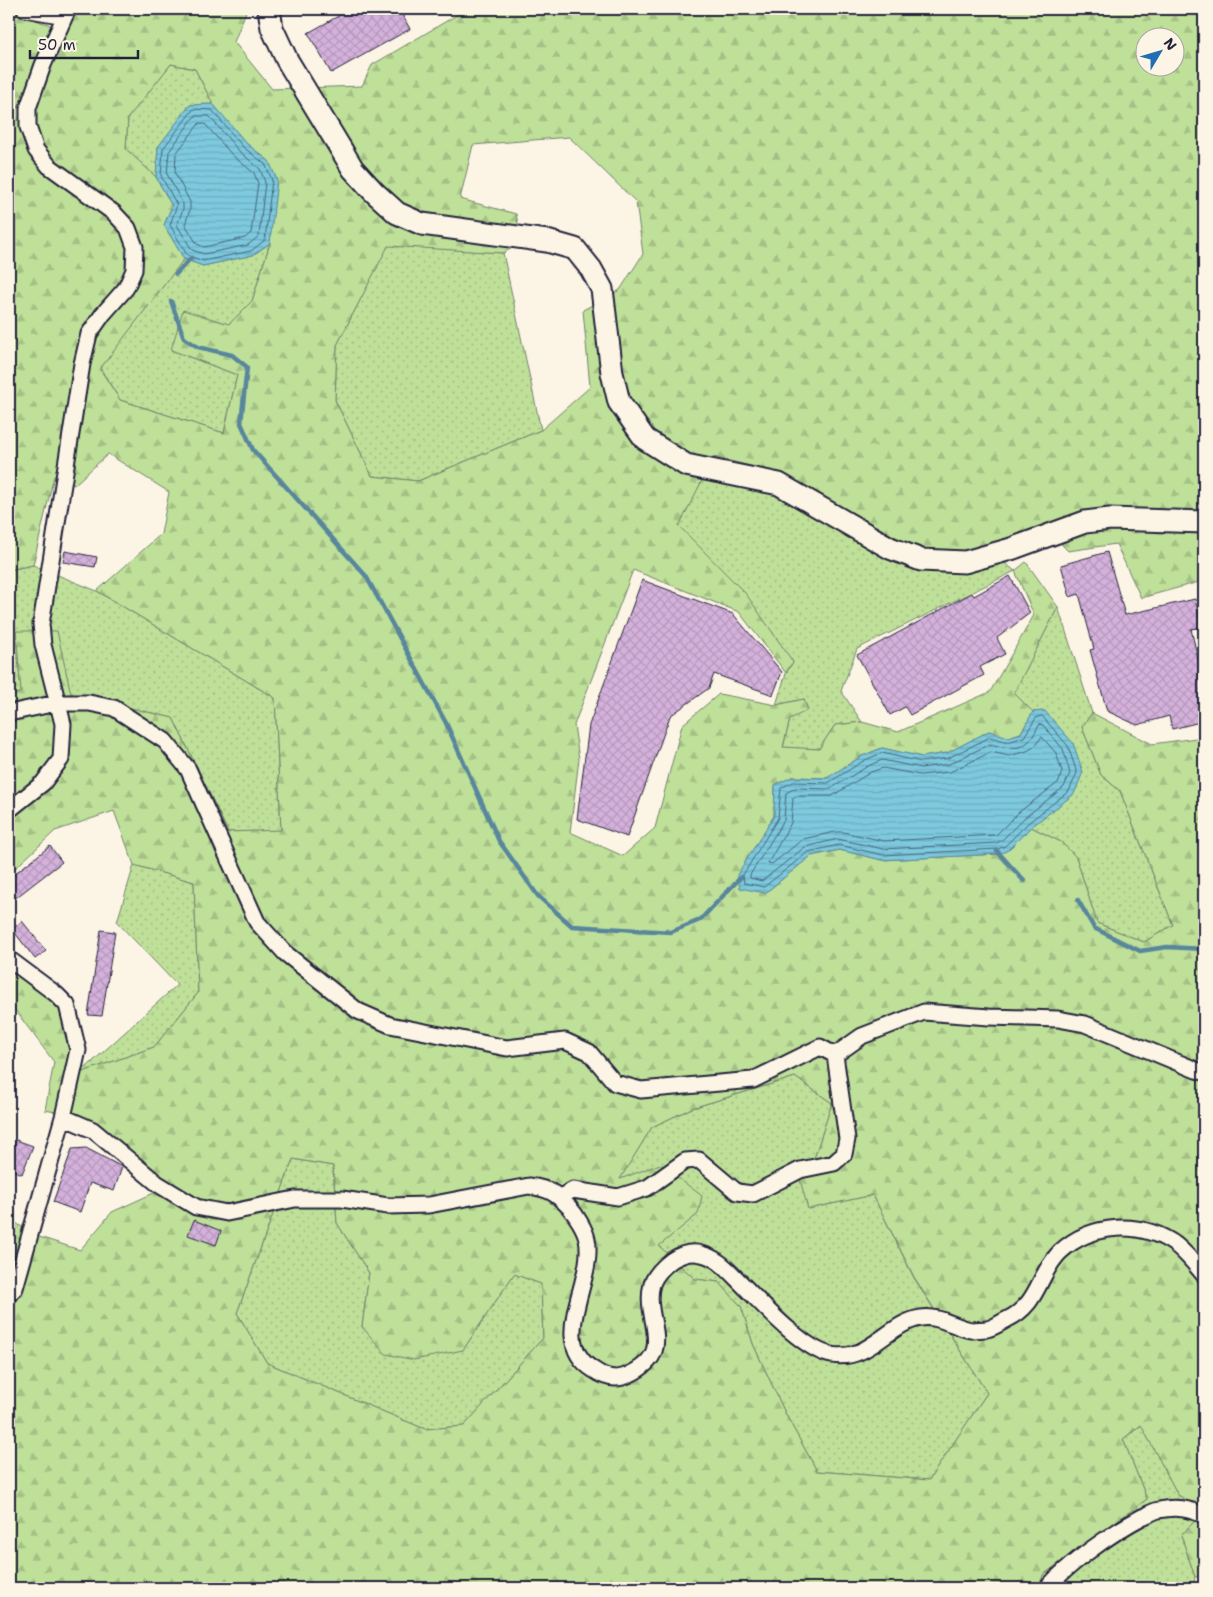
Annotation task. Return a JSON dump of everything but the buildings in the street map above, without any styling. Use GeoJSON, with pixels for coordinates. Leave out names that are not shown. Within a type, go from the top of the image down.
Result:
{"type":"FeatureCollection","features":[{"type":"Feature","properties":{"kind":"street"},"geometry":{"type":"LineString","coordinates":[[9,810],[43,783],[61,759],[63,724],[43,645],[41,624],[82,364],[90,334],[103,314],[126,288],[134,270],[135,247],[128,228],[114,212],[49,166],[36,150],[28,127],[28,108],[43,65],[66,12],[25,9]]}},
{"type":"Feature","properties":{"kind":"street"},"geometry":{"type":"LineString","coordinates":[[269,9],[272,28],[286,60],[353,169],[397,213],[422,224],[547,240],[575,249],[592,268],[602,289],[612,373],[619,402],[645,440],[686,465],[779,484],[890,548],[921,560],[965,562],[1011,549],[1085,522],[1110,519],[1204,522]]}},
{"type":"Feature","properties":{"kind":"street"},"geometry":{"type":"LineString","coordinates":[[9,712],[57,703],[89,703],[114,708],[164,741],[188,769],[257,922],[285,953],[358,1011],[390,1025],[507,1048],[565,1041],[589,1052],[615,1083],[641,1090],[753,1080],[820,1047],[835,1055]]}},
{"type":"Feature","properties":{"kind":"street"},"geometry":{"type":"LineString","coordinates":[[9,959],[56,994],[67,1005],[78,1050],[63,1117],[15,1288],[9,1294]]}},
{"type":"Feature","properties":{"kind":"street"},"geometry":{"type":"LineString","coordinates":[[835,1055],[862,1036],[924,1012],[989,1017],[1058,1019],[1085,1024],[1204,1072]]}},
{"type":"Feature","properties":{"kind":"street"},"geometry":{"type":"LineString","coordinates":[[560,1197],[573,1190],[618,1197],[647,1188],[686,1161],[700,1160],[737,1192],[753,1194],[800,1170],[834,1163],[844,1154],[847,1139],[835,1055]]}},
{"type":"Feature","properties":{"kind":"street"},"geometry":{"type":"LineString","coordinates":[[63,1117],[93,1130],[158,1184],[196,1207],[228,1213],[295,1198],[342,1199],[388,1206],[429,1205],[529,1186],[544,1188],[560,1197],[574,1213],[587,1238],[587,1268],[572,1322],[572,1340],[578,1354],[591,1369],[606,1377],[622,1378],[639,1370],[652,1356],[657,1339],[651,1299],[652,1284],[659,1272],[673,1260],[689,1253],[704,1254],[722,1264],[782,1324],[813,1348],[829,1355],[845,1356],[863,1351],[904,1324],[920,1318],[933,1318],[972,1330],[990,1328],[1015,1316],[1030,1302],[1059,1253],[1082,1236],[1108,1228],[1128,1228],[1143,1231],[1173,1243],[1191,1258],[1204,1275]]}},
{"type":"Feature","properties":{"kind":"street"},"geometry":{"type":"LineString","coordinates":[[1047,1588],[1057,1577],[1087,1553],[1128,1525],[1157,1510],[1174,1508],[1191,1510],[1204,1515]]}},
{"type":"Feature","properties":{"kind":"green space"},"geometry":{"type":"Polygon","coordinates":[[[74,9],[247,9],[234,42],[272,89],[362,86],[372,65],[467,9],[1204,9],[1204,584],[1199,582],[1141,598],[1116,544],[1068,551],[1045,527],[971,551],[917,549],[783,474],[714,457],[679,526],[746,594],[793,662],[786,673],[739,612],[633,570],[574,725],[579,759],[570,832],[623,856],[655,828],[682,725],[719,694],[776,705],[804,699],[808,710],[790,719],[783,747],[819,749],[835,725],[862,722],[898,732],[990,692],[1034,615],[1015,571],[1026,562],[1058,607],[1014,693],[1033,712],[1021,733],[1008,737],[989,731],[947,753],[922,757],[882,748],[862,756],[827,778],[792,777],[775,785],[774,816],[737,875],[765,893],[811,856],[840,850],[882,860],[999,854],[1008,850],[1031,827],[1061,842],[1076,857],[1097,923],[1144,942],[1173,925],[1120,791],[1101,775],[1082,727],[1092,713],[1152,744],[1204,737],[1204,1511],[1178,1495],[1141,1425],[1123,1439],[1147,1499],[1043,1575],[1039,1588],[9,1588],[9,1308],[18,1300],[33,1235],[80,1250],[112,1212],[167,1187],[87,1118],[45,1110],[54,1062],[9,1002],[9,930],[14,942],[10,965],[60,1009],[80,1073],[154,1047],[198,993],[194,882],[134,865],[114,811],[55,831],[9,874],[9,697],[21,692],[16,631],[57,631],[71,694],[173,718],[228,832],[281,830],[275,698],[97,591],[161,534],[169,492],[108,454],[74,485],[54,476],[33,565],[9,570],[9,11],[62,29],[74,9]],[[171,64],[128,118],[126,149],[156,177],[172,206],[164,225],[184,259],[100,369],[120,400],[224,433],[237,375],[171,350],[183,310],[229,324],[252,301],[270,243],[269,161],[247,144],[213,104],[195,69],[171,64]],[[569,137],[473,145],[460,199],[516,214],[522,243],[503,253],[388,246],[337,345],[335,400],[372,476],[418,481],[541,430],[590,387],[583,310],[620,290],[643,254],[636,202],[569,137]],[[795,1077],[692,1108],[652,1127],[620,1179],[660,1164],[702,1196],[698,1214],[659,1246],[695,1279],[719,1282],[741,1306],[753,1344],[786,1415],[817,1471],[929,1480],[987,1393],[914,1277],[873,1195],[808,1209],[798,1172],[814,1159],[832,1103],[795,1077]],[[293,1159],[237,1313],[267,1363],[425,1429],[464,1426],[543,1338],[541,1284],[514,1274],[463,1350],[414,1360],[386,1354],[362,1327],[369,1273],[337,1223],[333,1166],[293,1159]]]}},
{"type":"Feature","properties":{"kind":"green space"},"geometry":{"type":"Polygon","coordinates":[[[171,64],[195,69],[213,104],[190,105],[158,147],[156,177],[126,149],[128,117],[171,64]]]}},
{"type":"Feature","properties":{"kind":"green space"},"geometry":{"type":"Polygon","coordinates":[[[270,243],[252,301],[230,324],[171,350],[237,375],[224,433],[120,400],[100,368],[184,259],[203,266],[253,255],[270,243]]]}},
{"type":"Feature","properties":{"kind":"green space"},"geometry":{"type":"Polygon","coordinates":[[[388,245],[503,253],[541,430],[418,481],[372,476],[335,400],[337,345],[388,245]]]}},
{"type":"Feature","properties":{"kind":"green space"},"geometry":{"type":"Polygon","coordinates":[[[714,457],[927,570],[1001,560],[1015,571],[857,649],[841,691],[862,722],[835,725],[819,749],[783,748],[790,719],[804,699],[776,705],[786,673],[793,662],[678,526],[714,457]]]}},
{"type":"Feature","properties":{"kind":"green space"},"geometry":{"type":"Polygon","coordinates":[[[33,565],[97,591],[275,698],[281,831],[228,832],[173,718],[71,694],[16,631],[21,692],[9,697],[9,570],[33,565]]]}},
{"type":"Feature","properties":{"kind":"green space"},"geometry":{"type":"Polygon","coordinates":[[[1058,607],[1092,713],[1082,727],[1101,775],[1120,791],[1173,925],[1144,942],[1097,923],[1076,857],[1061,842],[1031,827],[1074,794],[1045,711],[1033,712],[1013,694],[1058,607]]]}},
{"type":"Feature","properties":{"kind":"green space"},"geometry":{"type":"Polygon","coordinates":[[[134,865],[194,882],[198,993],[154,1047],[80,1073],[177,985],[117,922],[134,865]]]}},
{"type":"Feature","properties":{"kind":"green space"},"geometry":{"type":"Polygon","coordinates":[[[795,1077],[832,1103],[814,1159],[808,1209],[873,1195],[914,1278],[987,1393],[929,1480],[817,1471],[786,1415],[753,1344],[741,1306],[719,1282],[695,1279],[658,1246],[698,1214],[619,1180],[652,1127],[692,1108],[795,1077]]]}},
{"type":"Feature","properties":{"kind":"green space"},"geometry":{"type":"Polygon","coordinates":[[[293,1159],[333,1166],[337,1223],[369,1273],[362,1327],[463,1350],[514,1274],[541,1284],[543,1338],[464,1426],[425,1429],[267,1363],[237,1313],[293,1159]]]}},
{"type":"Feature","properties":{"kind":"green space"},"geometry":{"type":"Polygon","coordinates":[[[9,1218],[33,1235],[18,1300],[9,1308],[9,1218]]]}},
{"type":"Feature","properties":{"kind":"green space"},"geometry":{"type":"Polygon","coordinates":[[[1142,1425],[1178,1495],[1204,1511],[1181,1535],[1195,1577],[1193,1588],[1039,1588],[1043,1575],[1147,1499],[1123,1439],[1142,1425]]]}},
{"type":"Feature","properties":{"kind":"green space"},"geometry":{"type":"Polygon","coordinates":[[[1204,1512],[1204,1575],[1195,1577],[1181,1535],[1204,1512]]]}},
{"type":"Feature","properties":{"kind":"water"},"geometry":{"type":"Polygon","coordinates":[[[213,104],[247,144],[269,161],[277,180],[270,243],[253,255],[203,266],[184,259],[164,225],[172,206],[156,177],[158,147],[190,105],[213,104]]]}},
{"type":"Feature","properties":{"kind":"water"},"geometry":{"type":"Polygon","coordinates":[[[1045,711],[1073,743],[1083,772],[1074,794],[1031,827],[1008,850],[999,854],[882,860],[839,850],[811,856],[765,893],[740,888],[737,875],[774,816],[775,785],[792,777],[827,778],[862,756],[882,748],[922,757],[947,753],[989,731],[1008,737],[1021,733],[1033,712],[1045,711]]]}},
{"type":"Feature","properties":{"kind":"waterway"},"geometry":{"type":"LineString","coordinates":[[176,274],[191,258]]}},
{"type":"Feature","properties":{"kind":"waterway"},"geometry":{"type":"LineString","coordinates":[[171,301],[184,338],[198,347],[232,355],[247,367],[241,423],[253,450],[366,576],[446,723],[499,841],[538,896],[572,926],[671,932],[700,920],[741,877]]}},
{"type":"Feature","properties":{"kind":"waterway"},"geometry":{"type":"LineString","coordinates":[[997,851],[1024,881]]}},
{"type":"Feature","properties":{"kind":"waterway"},"geometry":{"type":"LineString","coordinates":[[1078,900],[1094,928],[1140,951],[1167,947],[1204,949]]}}]}
